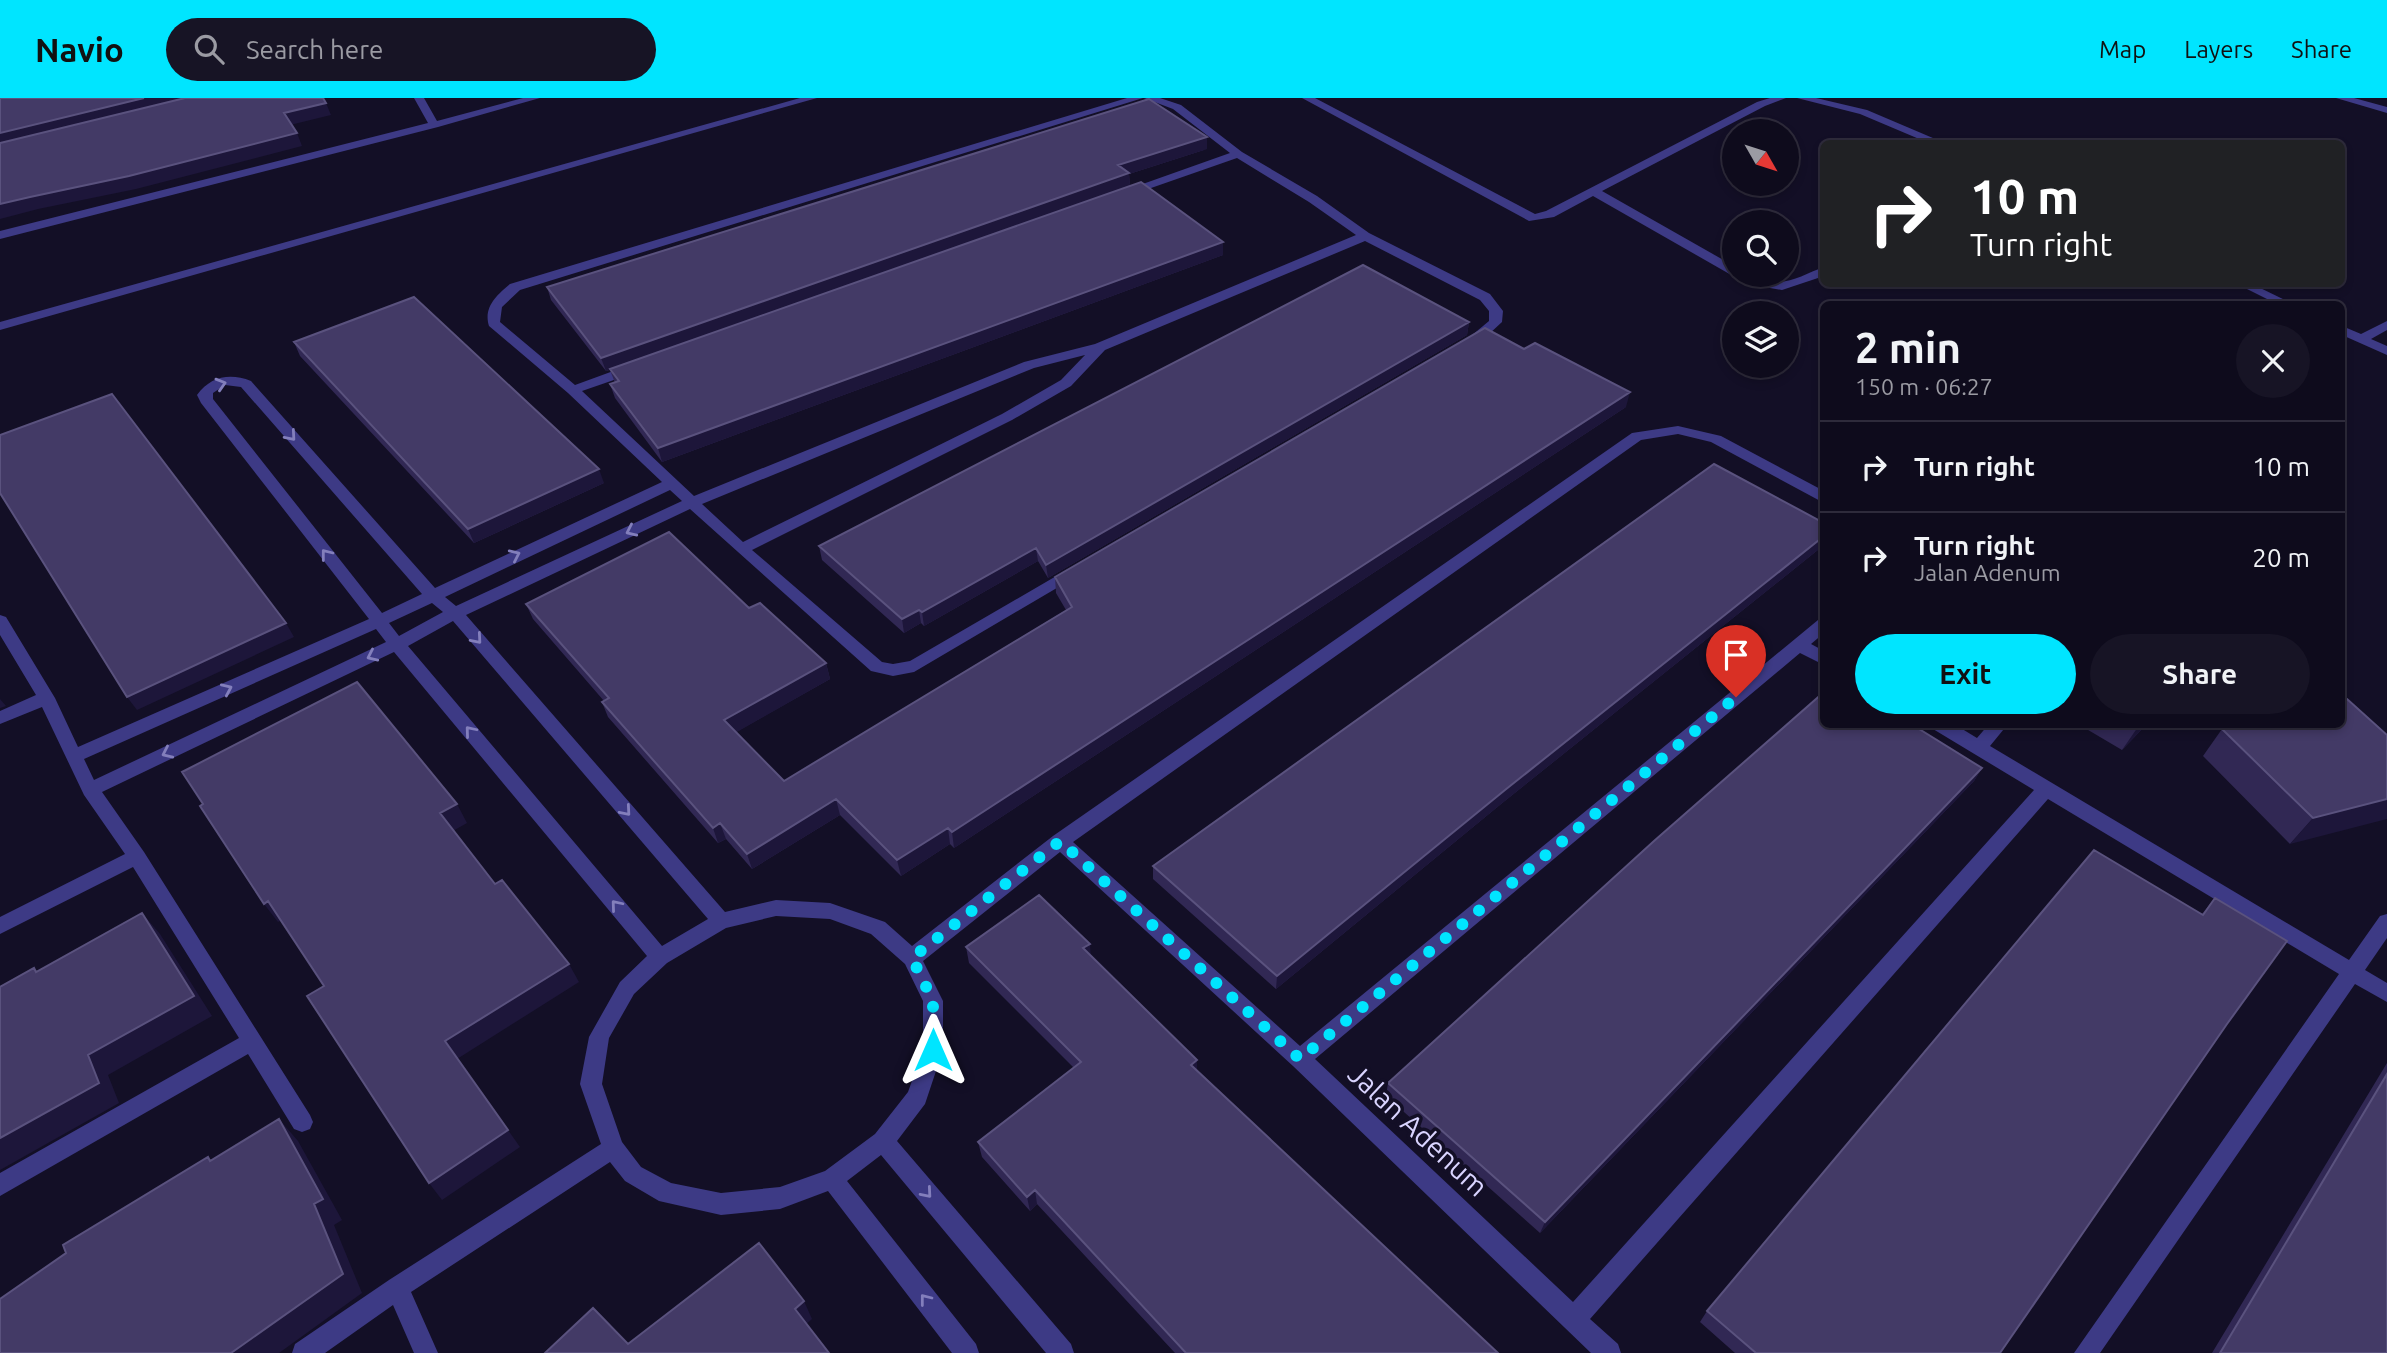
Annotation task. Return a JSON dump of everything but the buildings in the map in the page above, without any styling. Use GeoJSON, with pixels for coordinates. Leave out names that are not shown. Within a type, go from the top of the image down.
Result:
{"type":"FeatureCollection","features":[{"type":"Feature","properties":{"kind":"street"},"geometry":{"type":"LineString","coordinates":[[419,98],[433,125]]}},
{"type":"Feature","properties":{"kind":"street"},"geometry":{"type":"LineString","coordinates":[[0,235],[536,98]]}},
{"type":"Feature","properties":{"kind":"street"},"geometry":{"type":"LineString","coordinates":[[0,326],[812,98]]}},
{"type":"Feature","properties":{"kind":"street"},"geometry":{"type":"LineString","coordinates":[[1094,561],[914,666],[893,670],[877,667],[741,549],[572,390],[494,323],[492,312],[499,300],[515,287],[1138,98]]}},
{"type":"Feature","properties":{"kind":"street"},"geometry":{"type":"LineString","coordinates":[[1149,98],[1177,107],[1238,154],[1313,199],[1365,236],[1485,298],[1496,311],[1495,322],[1456,352]]}},
{"type":"Feature","properties":{"kind":"street"},"geometry":{"type":"LineString","coordinates":[[1307,98],[1533,218],[1550,214],[1761,104],[1781,98]]}},
{"type":"Feature","properties":{"kind":"street"},"geometry":{"type":"LineString","coordinates":[[1801,98],[1863,113],[1932,140]]}},
{"type":"Feature","properties":{"kind":"street"},"geometry":{"type":"LineString","coordinates":[[2342,98],[2387,110]]}},
{"type":"Feature","properties":{"kind":"street"},"geometry":{"type":"LineString","coordinates":[[1108,200],[1238,154]]}},
{"type":"Feature","properties":{"kind":"street"},"geometry":{"type":"LineString","coordinates":[[1595,192],[1722,264]]}},
{"type":"Feature","properties":{"kind":"street"},"geometry":{"type":"LineString","coordinates":[[90,790],[397,644],[455,613],[692,502],[1029,365],[1100,347],[1365,236]]}},
{"type":"Feature","properties":{"kind":"street"},"geometry":{"type":"LineString","coordinates":[[1799,283],[1820,273]]}},
{"type":"Feature","properties":{"kind":"street"},"geometry":{"type":"LineString","coordinates":[[2250,287],[2280,301]]}},
{"type":"Feature","properties":{"kind":"street"},"geometry":{"type":"LineString","coordinates":[[2361,340],[2387,325]]}},
{"type":"Feature","properties":{"kind":"street"},"geometry":{"type":"LineString","coordinates":[[2345,332],[2387,351]]}},
{"type":"Feature","properties":{"kind":"street"},"geometry":{"type":"LineString","coordinates":[[741,549],[1007,417],[1066,383],[1100,347]]}},
{"type":"Feature","properties":{"kind":"street"},"geometry":{"type":"LineString","coordinates":[[572,390],[651,362]]}},
{"type":"Feature","properties":{"kind":"street"},"geometry":{"type":"LineString","coordinates":[[660,957],[397,644],[206,400],[204,395],[211,386],[234,380],[246,384],[431,594],[455,613],[722,921]]}},
{"type":"Feature","properties":{"kind":"street"},"geometry":{"type":"LineString","coordinates":[[912,958],[1060,841],[1636,436],[1678,430],[1716,439],[1820,496]]}},
{"type":"Feature","properties":{"kind":"street"},"geometry":{"type":"LineString","coordinates":[[75,756],[379,621],[431,594],[670,484]]}},
{"type":"Feature","properties":{"kind":"street"},"geometry":{"type":"LineString","coordinates":[[0,621],[46,698],[90,790],[137,857],[302,1122]]}},
{"type":"Feature","properties":{"kind":"street"},"geometry":{"type":"LineString","coordinates":[[1300,1059],[1820,627]]}},
{"type":"Feature","properties":{"kind":"street"},"geometry":{"type":"LineString","coordinates":[[1799,645],[1820,657]]}},
{"type":"Feature","properties":{"kind":"street"},"geometry":{"type":"LineString","coordinates":[[0,718],[46,698]]}},
{"type":"Feature","properties":{"kind":"street"},"geometry":{"type":"LineString","coordinates":[[1946,728],[2387,993]]}},
{"type":"Feature","properties":{"kind":"street"},"geometry":{"type":"LineString","coordinates":[[1979,747],[1996,728]]}},
{"type":"Feature","properties":{"kind":"street"},"geometry":{"type":"LineString","coordinates":[[1574,1319],[2047,788]]}},
{"type":"Feature","properties":{"kind":"street","name":"Jalan Adenum"},"geometry":{"type":"LineString","coordinates":[[1060,841],[1300,1059],[1609,1353]]}},
{"type":"Feature","properties":{"kind":"street"},"geometry":{"type":"LineString","coordinates":[[0,926],[137,857]]}},
{"type":"Feature","properties":{"kind":"street"},"geometry":{"type":"LineString","coordinates":[[776,908],[830,911],[878,928],[912,958],[933,1001],[933,1050],[917,1097],[883,1141],[832,1179],[780,1198],[721,1204],[667,1193],[633,1174],[613,1148],[591,1084],[599,1037],[627,988],[660,957],[722,921],[776,908]]}},
{"type":"Feature","properties":{"kind":"street"},"geometry":{"type":"LineString","coordinates":[[2086,1353],[2387,922]]}},
{"type":"Feature","properties":{"kind":"street"},"geometry":{"type":"LineString","coordinates":[[0,1185],[251,1042]]}},
{"type":"Feature","properties":{"kind":"street"},"geometry":{"type":"LineString","coordinates":[[883,1141],[1062,1353]]}},
{"type":"Feature","properties":{"kind":"street"},"geometry":{"type":"LineString","coordinates":[[304,1353],[397,1288],[613,1148]]}},
{"type":"Feature","properties":{"kind":"street"},"geometry":{"type":"LineString","coordinates":[[832,1179],[967,1353]]}},
{"type":"Feature","properties":{"kind":"street"},"geometry":{"type":"LineString","coordinates":[[397,1288],[426,1353]]}},
{"type":"Feature","properties":{"kind":"route"},"geometry":{"type":"LineString","coordinates":[[933,1050],[933,1001],[912,958],[1060,841],[1300,1059],[1736,697]]}}]}
